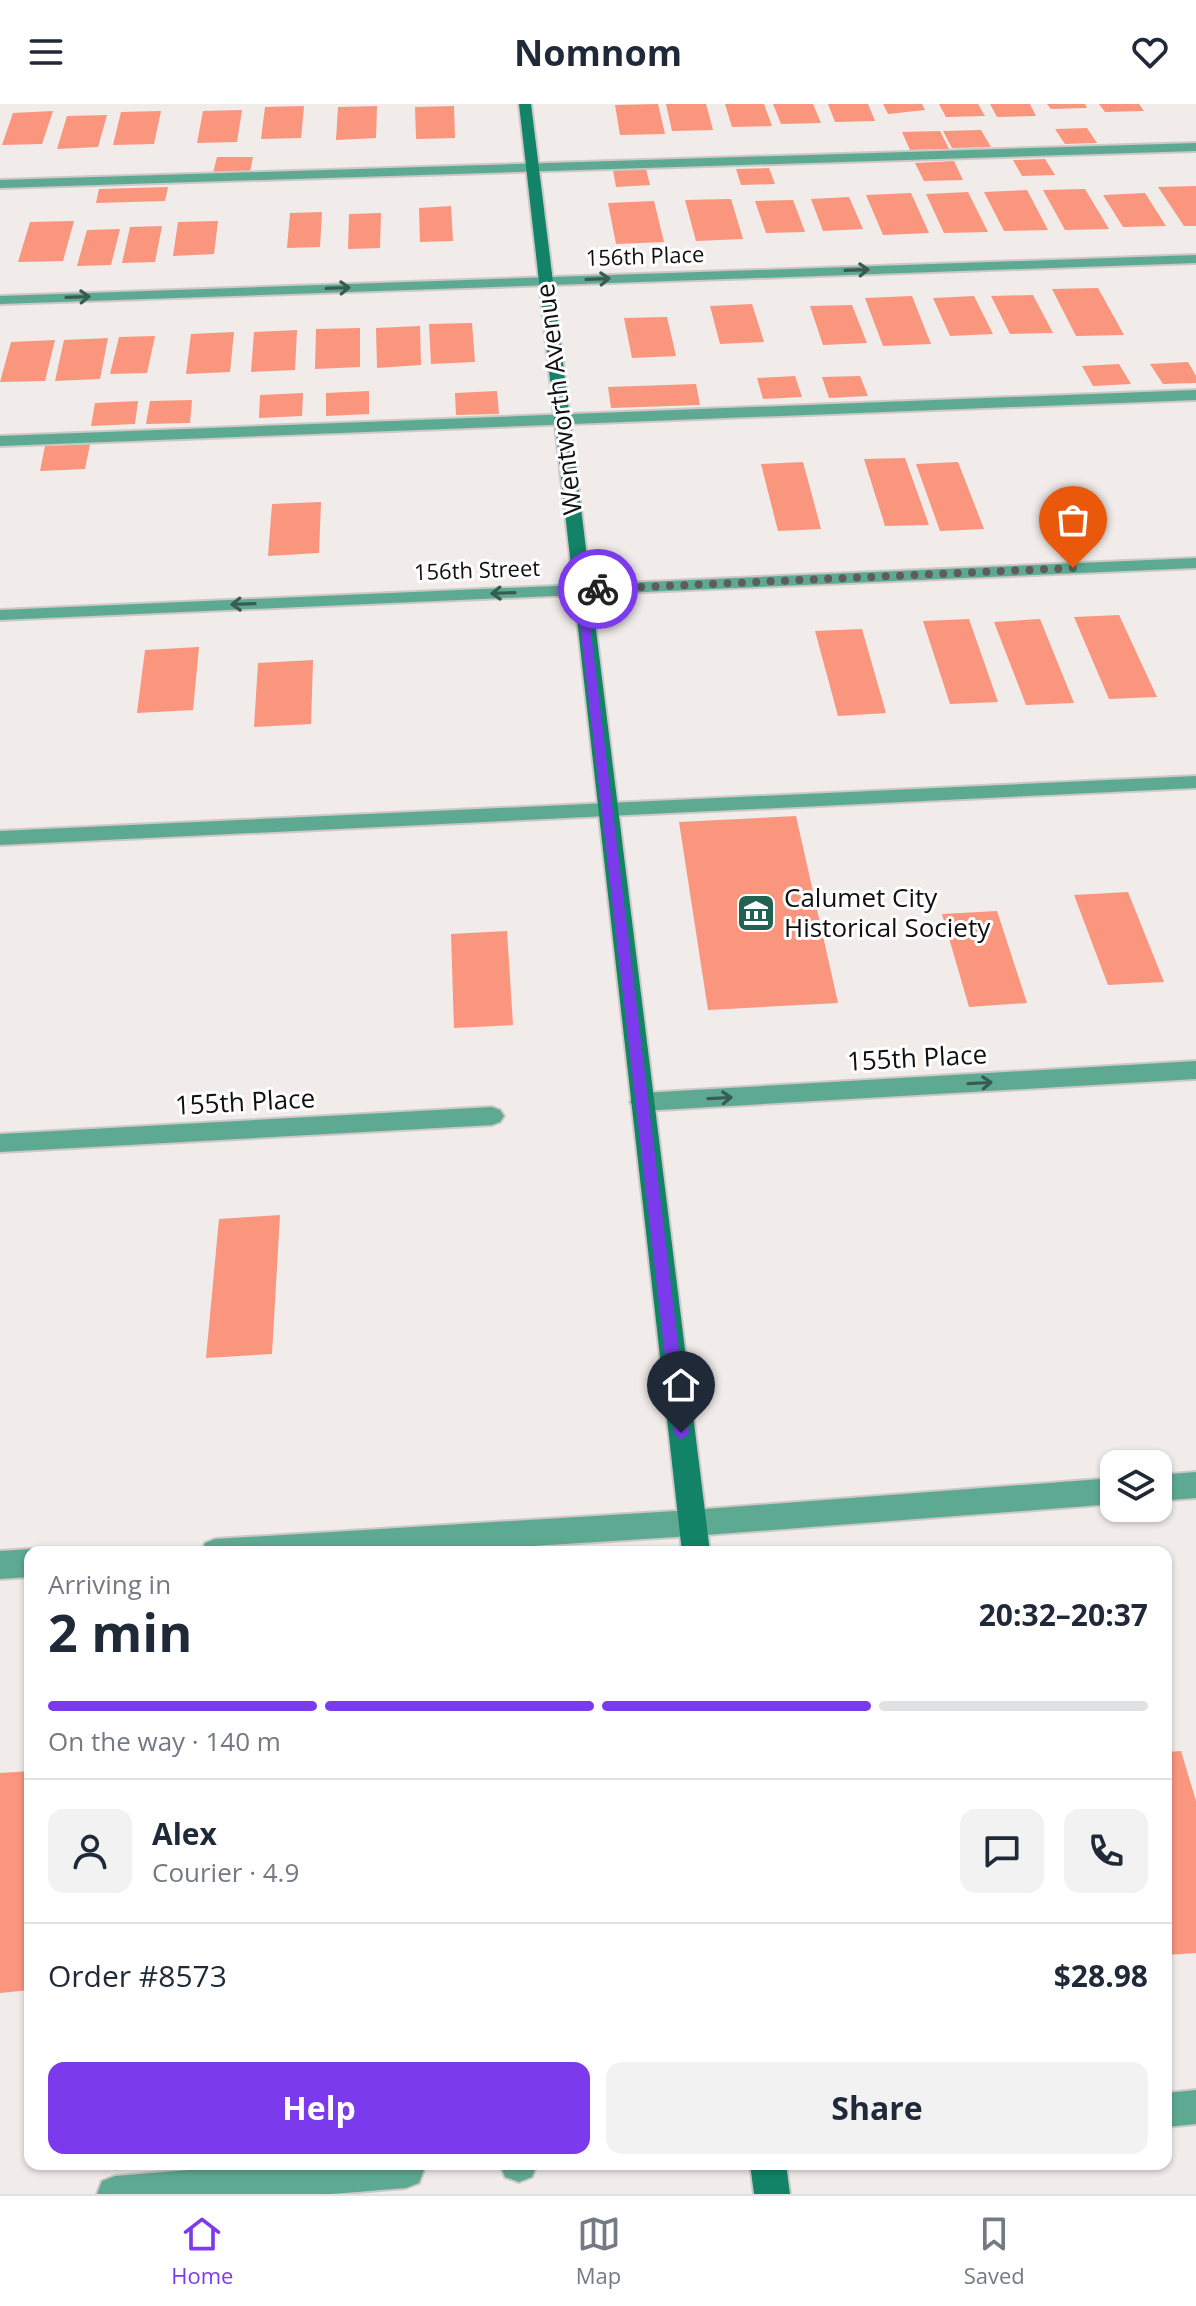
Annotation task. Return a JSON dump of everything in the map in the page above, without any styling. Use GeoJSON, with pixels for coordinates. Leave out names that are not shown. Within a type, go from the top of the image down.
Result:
{"type":"FeatureCollection","features":[{"type":"Feature","properties":{"kind":"street","name":"Wentworth Avenue"},"geometry":{"type":"LineString","coordinates":[[525,104],[695,1546]]}},
{"type":"Feature","properties":{"kind":"street"},"geometry":{"type":"LineString","coordinates":[[0,184],[1196,147]]}},
{"type":"Feature","properties":{"kind":"street","name":"156th Place"},"geometry":{"type":"LineString","coordinates":[[0,300],[1196,259]]}},
{"type":"Feature","properties":{"kind":"street"},"geometry":{"type":"LineString","coordinates":[[0,441],[1196,395]]}},
{"type":"Feature","properties":{"kind":"street","name":"156th Street"},"geometry":{"type":"LineString","coordinates":[[0,615],[1196,563]]}},
{"type":"Feature","properties":{"kind":"street"},"geometry":{"type":"LineString","coordinates":[[0,838],[1196,782]]}},
{"type":"Feature","properties":{"kind":"street","name":"155th Place"},"geometry":{"type":"LineString","coordinates":[[642,1102],[1196,1070]]}},
{"type":"Feature","properties":{"kind":"street","name":"155th Place"},"geometry":{"type":"LineString","coordinates":[[0,1143],[492,1116]]}},
{"type":"Feature","properties":{"kind":"street"},"geometry":{"type":"LineString","coordinates":[[1172,1487],[1196,1485]]}},
{"type":"Feature","properties":{"kind":"street"},"geometry":{"type":"LineString","coordinates":[[314,1546],[692,1523],[1100,1492]]}},
{"type":"Feature","properties":{"kind":"street"},"geometry":{"type":"LineString","coordinates":[[0,1565],[24,1563]]}},
{"type":"Feature","properties":{"kind":"street"},"geometry":{"type":"LineString","coordinates":[[1172,2109],[1196,2107]]}},
{"type":"Feature","properties":{"kind":"street"},"geometry":{"type":"LineString","coordinates":[[115,2194],[406,2170]]}},
{"type":"Feature","properties":{"kind":"street"},"geometry":{"type":"LineString","coordinates":[[769,2170],[772,2194]]}},
{"type":"Feature","properties":{"kind":"building"},"geometry":{"type":"Polygon","coordinates":[[[658,104],[665,134],[620,135],[615,105],[658,104]]]}},
{"type":"Feature","properties":{"kind":"building"},"geometry":{"type":"Polygon","coordinates":[[[666,104],[706,104],[713,130],[672,131],[666,104]]]}},
{"type":"Feature","properties":{"kind":"building"},"geometry":{"type":"Polygon","coordinates":[[[725,104],[764,104],[772,126],[732,127],[725,104]]]}},
{"type":"Feature","properties":{"kind":"building"},"geometry":{"type":"Polygon","coordinates":[[[773,104],[813,104],[821,123],[781,124],[773,104]]]}},
{"type":"Feature","properties":{"kind":"building"},"geometry":{"type":"Polygon","coordinates":[[[828,104],[868,104],[875,121],[835,122],[828,104]]]}},
{"type":"Feature","properties":{"kind":"building"},"geometry":{"type":"Polygon","coordinates":[[[883,104],[922,104],[925,110],[888,114],[883,104]]]}},
{"type":"Feature","properties":{"kind":"building"},"geometry":{"type":"Polygon","coordinates":[[[939,104],[978,104],[985,116],[946,117],[939,104]]]}},
{"type":"Feature","properties":{"kind":"building"},"geometry":{"type":"Polygon","coordinates":[[[990,104],[1030,104],[1036,116],[997,117],[990,104]]]}},
{"type":"Feature","properties":{"kind":"building"},"geometry":{"type":"Polygon","coordinates":[[[1047,104],[1085,104],[1087,108],[1051,109],[1047,104]]]}},
{"type":"Feature","properties":{"kind":"building"},"geometry":{"type":"Polygon","coordinates":[[[1099,104],[1139,104],[1144,111],[1105,112],[1099,104]]]}},
{"type":"Feature","properties":{"kind":"building"},"geometry":{"type":"Polygon","coordinates":[[[304,106],[301,138],[261,139],[265,107],[304,106]]]}},
{"type":"Feature","properties":{"kind":"building"},"geometry":{"type":"Polygon","coordinates":[[[377,106],[376,138],[336,140],[338,107],[377,106]]]}},
{"type":"Feature","properties":{"kind":"building"},"geometry":{"type":"Polygon","coordinates":[[[454,106],[455,138],[416,139],[415,107],[454,106]]]}},
{"type":"Feature","properties":{"kind":"building"},"geometry":{"type":"Polygon","coordinates":[[[242,110],[237,142],[197,143],[203,111],[242,110]]]}},
{"type":"Feature","properties":{"kind":"building"},"geometry":{"type":"Polygon","coordinates":[[[53,111],[42,144],[2,145],[13,113],[53,111]]]}},
{"type":"Feature","properties":{"kind":"building"},"geometry":{"type":"Polygon","coordinates":[[[161,111],[154,144],[113,145],[121,112],[161,111]]]}},
{"type":"Feature","properties":{"kind":"building"},"geometry":{"type":"Polygon","coordinates":[[[107,115],[98,147],[57,149],[67,116],[107,115]]]}},
{"type":"Feature","properties":{"kind":"building"},"geometry":{"type":"Polygon","coordinates":[[[1087,128],[1097,143],[1065,144],[1055,129],[1087,128]]]}},
{"type":"Feature","properties":{"kind":"building"},"geometry":{"type":"Polygon","coordinates":[[[981,130],[991,147],[952,148],[943,131],[981,130]]]}},
{"type":"Feature","properties":{"kind":"building"},"geometry":{"type":"Polygon","coordinates":[[[940,131],[949,149],[910,150],[902,132],[940,131]]]}},
{"type":"Feature","properties":{"kind":"building"},"geometry":{"type":"Polygon","coordinates":[[[217,157],[253,157],[250,172],[213,173],[217,157]]]}},
{"type":"Feature","properties":{"kind":"building"},"geometry":{"type":"Polygon","coordinates":[[[1045,159],[1055,175],[1022,176],[1013,160],[1045,159]]]}},
{"type":"Feature","properties":{"kind":"building"},"geometry":{"type":"Polygon","coordinates":[[[954,161],[963,180],[924,181],[915,163],[954,161]]]}},
{"type":"Feature","properties":{"kind":"building"},"geometry":{"type":"Polygon","coordinates":[[[769,168],[775,184],[741,185],[736,169],[769,168]]]}},
{"type":"Feature","properties":{"kind":"building"},"geometry":{"type":"Polygon","coordinates":[[[646,169],[650,185],[616,187],[613,170],[646,169]]]}},
{"type":"Feature","properties":{"kind":"building"},"geometry":{"type":"Polygon","coordinates":[[[1196,186],[1196,226],[1184,226],[1158,187],[1196,186]]]}},
{"type":"Feature","properties":{"kind":"building"},"geometry":{"type":"Polygon","coordinates":[[[168,187],[165,201],[96,203],[99,189],[168,187]]]}},
{"type":"Feature","properties":{"kind":"building"},"geometry":{"type":"Polygon","coordinates":[[[1085,189],[1109,229],[1065,230],[1043,190],[1085,189]]]}},
{"type":"Feature","properties":{"kind":"building"},"geometry":{"type":"Polygon","coordinates":[[[1027,190],[1048,230],[1004,231],[984,192],[1027,190]]]}},
{"type":"Feature","properties":{"kind":"building"},"geometry":{"type":"Polygon","coordinates":[[[968,192],[988,232],[944,233],[926,194],[968,192]]]}},
{"type":"Feature","properties":{"kind":"building"},"geometry":{"type":"Polygon","coordinates":[[[911,193],[929,233],[883,235],[866,195],[911,193]]]}},
{"type":"Feature","properties":{"kind":"building"},"geometry":{"type":"Polygon","coordinates":[[[1145,193],[1166,226],[1123,227],[1103,195],[1145,193]]]}},
{"type":"Feature","properties":{"kind":"building"},"geometry":{"type":"Polygon","coordinates":[[[849,197],[863,229],[823,231],[811,199],[849,197]]]}},
{"type":"Feature","properties":{"kind":"building"},"geometry":{"type":"Polygon","coordinates":[[[731,199],[743,239],[696,241],[685,200],[731,199]]]}},
{"type":"Feature","properties":{"kind":"building"},"geometry":{"type":"Polygon","coordinates":[[[793,200],[805,232],[766,233],[755,201],[793,200]]]}},
{"type":"Feature","properties":{"kind":"building"},"geometry":{"type":"Polygon","coordinates":[[[654,201],[664,242],[616,244],[608,203],[654,201]]]}},
{"type":"Feature","properties":{"kind":"building"},"geometry":{"type":"Polygon","coordinates":[[[451,206],[453,241],[420,242],[419,208],[451,206]]]}},
{"type":"Feature","properties":{"kind":"building"},"geometry":{"type":"Polygon","coordinates":[[[322,212],[320,247],[287,248],[290,213],[322,212]]]}},
{"type":"Feature","properties":{"kind":"building"},"geometry":{"type":"Polygon","coordinates":[[[381,213],[380,248],[348,249],[349,214],[381,213]]]}},
{"type":"Feature","properties":{"kind":"building"},"geometry":{"type":"Polygon","coordinates":[[[74,221],[63,261],[18,262],[30,222],[74,221]]]}},
{"type":"Feature","properties":{"kind":"building"},"geometry":{"type":"Polygon","coordinates":[[[218,221],[214,254],[173,256],[178,222],[218,221]]]}},
{"type":"Feature","properties":{"kind":"building"},"geometry":{"type":"Polygon","coordinates":[[[162,226],[155,262],[122,263],[130,227],[162,226]]]}},
{"type":"Feature","properties":{"kind":"building"},"geometry":{"type":"Polygon","coordinates":[[[120,229],[111,265],[77,266],[87,230],[120,229]]]}},
{"type":"Feature","properties":{"kind":"building"},"geometry":{"type":"Polygon","coordinates":[[[1098,288],[1124,335],[1076,336],[1052,289],[1098,288]]]}},
{"type":"Feature","properties":{"kind":"building"},"geometry":{"type":"Polygon","coordinates":[[[1033,295],[1053,333],[1010,334],[991,296],[1033,295]]]}},
{"type":"Feature","properties":{"kind":"building"},"geometry":{"type":"Polygon","coordinates":[[[912,296],[931,344],[883,346],[865,298],[912,296]]]}},
{"type":"Feature","properties":{"kind":"building"},"geometry":{"type":"Polygon","coordinates":[[[974,296],[993,334],[950,336],[933,298],[974,296]]]}},
{"type":"Feature","properties":{"kind":"building"},"geometry":{"type":"Polygon","coordinates":[[[752,304],[764,342],[720,344],[710,306],[752,304]]]}},
{"type":"Feature","properties":{"kind":"building"},"geometry":{"type":"Polygon","coordinates":[[[852,305],[867,343],[823,345],[810,306],[852,305]]]}},
{"type":"Feature","properties":{"kind":"building"},"geometry":{"type":"Polygon","coordinates":[[[667,317],[676,356],[632,358],[624,318],[667,317]]]}},
{"type":"Feature","properties":{"kind":"building"},"geometry":{"type":"Polygon","coordinates":[[[472,323],[475,362],[431,364],[429,324],[472,323]]]}},
{"type":"Feature","properties":{"kind":"building"},"geometry":{"type":"Polygon","coordinates":[[[420,326],[421,365],[377,368],[376,328],[420,326]]]}},
{"type":"Feature","properties":{"kind":"building"},"geometry":{"type":"Polygon","coordinates":[[[360,328],[360,367],[315,369],[316,329],[360,328]]]}},
{"type":"Feature","properties":{"kind":"building"},"geometry":{"type":"Polygon","coordinates":[[[297,330],[295,370],[251,372],[254,332],[297,330]]]}},
{"type":"Feature","properties":{"kind":"building"},"geometry":{"type":"Polygon","coordinates":[[[234,332],[230,372],[186,374],[191,334],[234,332]]]}},
{"type":"Feature","properties":{"kind":"building"},"geometry":{"type":"Polygon","coordinates":[[[155,336],[147,373],[110,374],[119,337],[155,336]]]}},
{"type":"Feature","properties":{"kind":"building"},"geometry":{"type":"Polygon","coordinates":[[[108,338],[100,379],[55,381],[64,340],[108,338]]]}},
{"type":"Feature","properties":{"kind":"building"},"geometry":{"type":"Polygon","coordinates":[[[55,340],[45,381],[0,382],[11,342],[55,340]]]}},
{"type":"Feature","properties":{"kind":"building"},"geometry":{"type":"Polygon","coordinates":[[[1188,362],[1196,376],[1196,383],[1163,384],[1150,364],[1188,362]]]}},
{"type":"Feature","properties":{"kind":"building"},"geometry":{"type":"Polygon","coordinates":[[[1119,364],[1131,384],[1093,386],[1082,366],[1119,364]]]}},
{"type":"Feature","properties":{"kind":"building"},"geometry":{"type":"Polygon","coordinates":[[[795,376],[802,397],[763,399],[757,378],[795,376]]]}},
{"type":"Feature","properties":{"kind":"building"},"geometry":{"type":"Polygon","coordinates":[[[860,376],[868,396],[829,398],[822,377],[860,376]]]}},
{"type":"Feature","properties":{"kind":"building"},"geometry":{"type":"Polygon","coordinates":[[[696,384],[700,405],[611,408],[608,387],[696,384]]]}},
{"type":"Feature","properties":{"kind":"building"},"geometry":{"type":"Polygon","coordinates":[[[369,391],[369,414],[326,416],[326,393],[369,391]]]}},
{"type":"Feature","properties":{"kind":"building"},"geometry":{"type":"Polygon","coordinates":[[[497,391],[499,414],[456,415],[455,393],[497,391]]]}},
{"type":"Feature","properties":{"kind":"building"},"geometry":{"type":"Polygon","coordinates":[[[303,393],[302,416],[259,418],[260,395],[303,393]]]}},
{"type":"Feature","properties":{"kind":"building"},"geometry":{"type":"Polygon","coordinates":[[[192,400],[190,423],[146,424],[150,401],[192,400]]]}},
{"type":"Feature","properties":{"kind":"building"},"geometry":{"type":"Polygon","coordinates":[[[138,401],[135,424],[91,426],[95,403],[138,401]]]}},
{"type":"Feature","properties":{"kind":"building"},"geometry":{"type":"Polygon","coordinates":[[[90,444],[85,469],[40,471],[45,446],[90,444]]]}},
{"type":"Feature","properties":{"kind":"building"},"geometry":{"type":"Polygon","coordinates":[[[905,458],[929,525],[885,526],[864,459],[905,458]]]}},
{"type":"Feature","properties":{"kind":"building"},"geometry":{"type":"Polygon","coordinates":[[[803,462],[821,529],[778,531],[761,464],[803,462]]]}},
{"type":"Feature","properties":{"kind":"building"},"geometry":{"type":"Polygon","coordinates":[[[958,462],[984,529],[940,531],[916,464],[958,462]]]}},
{"type":"Feature","properties":{"kind":"building"},"geometry":{"type":"Polygon","coordinates":[[[321,502],[319,553],[268,556],[272,504],[321,502]]]}},
{"type":"Feature","properties":{"kind":"building"},"geometry":{"type":"Polygon","coordinates":[[[1119,615],[1157,697],[1109,699],[1074,617],[1119,615]]]}},
{"type":"Feature","properties":{"kind":"building"},"geometry":{"type":"Polygon","coordinates":[[[969,619],[998,702],[950,704],[923,621],[969,619]]]}},
{"type":"Feature","properties":{"kind":"building"},"geometry":{"type":"Polygon","coordinates":[[[1040,619],[1074,703],[1026,705],[994,622],[1040,619]]]}},
{"type":"Feature","properties":{"kind":"building"},"geometry":{"type":"Polygon","coordinates":[[[862,629],[886,713],[838,716],[815,631],[862,629]]]}},
{"type":"Feature","properties":{"kind":"building"},"geometry":{"type":"Polygon","coordinates":[[[199,647],[193,710],[137,713],[145,650],[199,647]]]}},
{"type":"Feature","properties":{"kind":"building"},"geometry":{"type":"Polygon","coordinates":[[[313,660],[311,724],[254,727],[258,663],[313,660]]]}},
{"type":"Feature","properties":{"kind":"building","name":"Calumet City Historical Society"},"geometry":{"type":"Polygon","coordinates":[[[796,816],[838,1003],[708,1010],[679,822],[796,816]]]}},
{"type":"Feature","properties":{"kind":"building"},"geometry":{"type":"Polygon","coordinates":[[[1128,892],[1164,982],[1108,985],[1074,895],[1128,892]]]}},
{"type":"Feature","properties":{"kind":"building"},"geometry":{"type":"Polygon","coordinates":[[[997,911],[1027,1003],[969,1007],[942,914],[997,911]]]}},
{"type":"Feature","properties":{"kind":"building"},"geometry":{"type":"Polygon","coordinates":[[[507,931],[513,1025],[454,1028],[451,934],[507,931]]]}},
{"type":"Feature","properties":{"kind":"building"},"geometry":{"type":"Polygon","coordinates":[[[280,1215],[272,1354],[206,1358],[219,1219],[280,1215]]]}},
{"type":"Feature","properties":{"kind":"building"},"geometry":{"type":"Polygon","coordinates":[[[1181,1751],[1196,1801],[1196,1953],[1172,1955],[1172,1752],[1181,1751]]]}},
{"type":"Feature","properties":{"kind":"building"},"geometry":{"type":"Polygon","coordinates":[[[24,1771],[24,1991],[0,1993],[0,1773],[24,1771]]]}},
{"type":"Feature","properties":{"kind":"way so far"},"geometry":{"type":"LineString","coordinates":[[598,589],[1073,568]]}},
{"type":"Feature","properties":{"kind":"place","name":"Calumet City Historical Society"},"geometry":{"type":"Point","coordinates":[756,913]}},
{"type":"Feature","properties":{"kind":"route"},"geometry":{"type":"LineString","coordinates":[[598,589],[581,590],[681,1433]]}}]}
